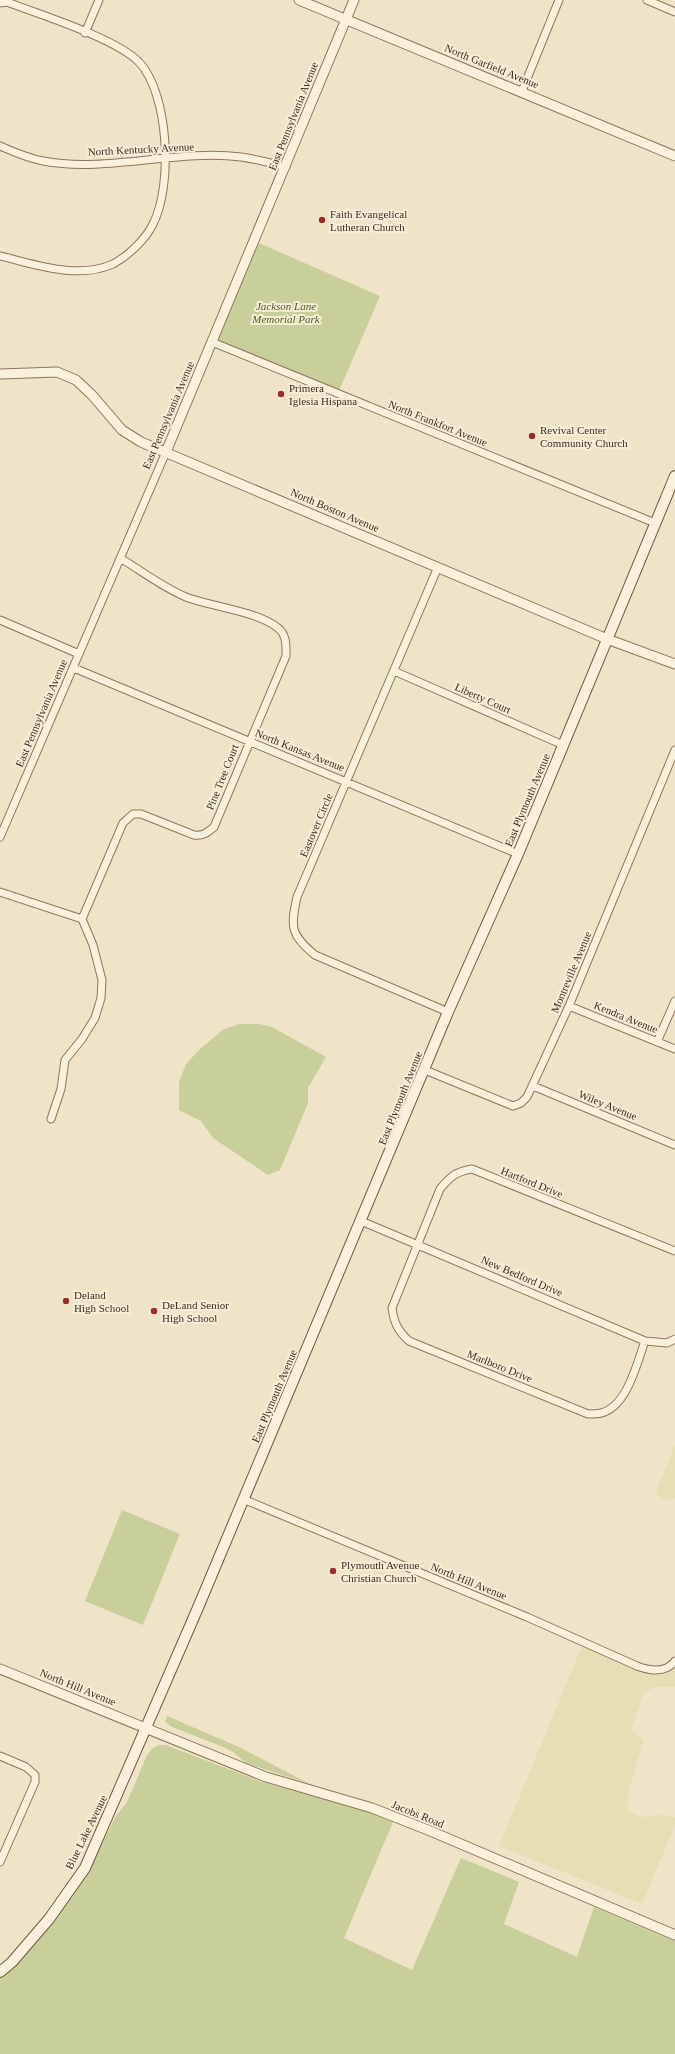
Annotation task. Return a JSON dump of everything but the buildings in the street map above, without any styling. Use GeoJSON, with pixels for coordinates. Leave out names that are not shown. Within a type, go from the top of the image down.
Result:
{"type":"FeatureCollection","features":[{"type":"Feature","properties":{"kind":"main road","name":"East Plymouth Avenue"},"geometry":{"type":"LineString","coordinates":[[147,1728],[362,1221],[448,1012],[518,854],[675,476]]}},
{"type":"Feature","properties":{"kind":"main road","name":"Blue Lake Avenue"},"geometry":{"type":"LineString","coordinates":[[0,1972],[12,1962],[49,1919],[85,1868],[147,1728]]}},
{"type":"Feature","properties":{"kind":"street"},"geometry":{"type":"LineString","coordinates":[[85,33],[99,0]]}},
{"type":"Feature","properties":{"kind":"street","name":"North Garfield Avenue"},"geometry":{"type":"LineString","coordinates":[[299,0],[522,91],[675,156]]}},
{"type":"Feature","properties":{"kind":"street","name":"East Pennsylvania Avenue"},"geometry":{"type":"LineString","coordinates":[[0,837],[2,826],[74,668],[166,452],[286,167],[354,0]]}},
{"type":"Feature","properties":{"kind":"street"},"geometry":{"type":"LineString","coordinates":[[522,91],[559,0]]}},
{"type":"Feature","properties":{"kind":"street"},"geometry":{"type":"LineString","coordinates":[[647,0],[675,12]]}},
{"type":"Feature","properties":{"kind":"street"},"geometry":{"type":"LineString","coordinates":[[0,3],[7,2],[126,51],[150,76],[161,108],[166,158],[162,191],[154,223],[134,249],[113,264],[87,270],[49,269],[0,256]]}},
{"type":"Feature","properties":{"kind":"street","name":"North Kentucky Avenue"},"geometry":{"type":"LineString","coordinates":[[0,146],[23,156],[44,162],[84,164],[166,158],[241,157],[286,167]]}},
{"type":"Feature","properties":{"kind":"street","name":"North Frankfort Avenue"},"geometry":{"type":"LineString","coordinates":[[212,342],[655,523]]}},
{"type":"Feature","properties":{"kind":"street","name":"North Boston Avenue"},"geometry":{"type":"LineString","coordinates":[[0,374],[58,372],[76,380],[92,395],[122,430],[141,442],[607,639],[675,664]]}},
{"type":"Feature","properties":{"kind":"street","name":"Pine Tree Court"},"geometry":{"type":"LineString","coordinates":[[82,919],[123,823],[133,814],[141,814],[194,835],[208,833],[214,827],[249,740],[286,656],[284,635],[278,628],[262,619],[186,597],[163,585],[120,558]]}},
{"type":"Feature","properties":{"kind":"street","name":"Eastover Circle"},"geometry":{"type":"LineString","coordinates":[[438,567],[297,897],[294,912],[294,930],[299,942],[315,956],[448,1012]]}},
{"type":"Feature","properties":{"kind":"street"},"geometry":{"type":"LineString","coordinates":[[0,620],[79,654]]}},
{"type":"Feature","properties":{"kind":"street","name":"North Kansas Avenue"},"geometry":{"type":"LineString","coordinates":[[74,668],[347,781],[518,854]]}},
{"type":"Feature","properties":{"kind":"street","name":"Liberty Court"},"geometry":{"type":"LineString","coordinates":[[394,671],[563,745]]}},
{"type":"Feature","properties":{"kind":"street","name":"Montreville Avenue"},"geometry":{"type":"LineString","coordinates":[[425,1070],[513,1106],[520,1103],[527,1097],[569,1006],[675,750]]}},
{"type":"Feature","properties":{"kind":"street"},"geometry":{"type":"LineString","coordinates":[[0,892],[82,919],[93,945],[102,980],[101,998],[95,1018],[82,1039],[65,1060],[61,1089],[51,1119]]}},
{"type":"Feature","properties":{"kind":"street"},"geometry":{"type":"LineString","coordinates":[[658,1042],[675,1001]]}},
{"type":"Feature","properties":{"kind":"street","name":"Kendra Avenue"},"geometry":{"type":"LineString","coordinates":[[569,1006],[675,1049]]}},
{"type":"Feature","properties":{"kind":"street","name":"Wiley Avenue"},"geometry":{"type":"LineString","coordinates":[[533,1086],[675,1144]]}},
{"type":"Feature","properties":{"kind":"street","name":"Hartford Drive"},"geometry":{"type":"LineString","coordinates":[[416,1243],[440,1189],[453,1175],[472,1169],[675,1251]]}},
{"type":"Feature","properties":{"kind":"street","name":"New Bedford Drive"},"geometry":{"type":"LineString","coordinates":[[362,1221],[645,1341],[667,1343],[675,1339]]}},
{"type":"Feature","properties":{"kind":"street","name":"Marlboro Drive"},"geometry":{"type":"LineString","coordinates":[[416,1243],[392,1308],[394,1323],[409,1341],[588,1414],[601,1414],[613,1408],[622,1398],[645,1341]]}},
{"type":"Feature","properties":{"kind":"street","name":"North Hill Avenue"},"geometry":{"type":"LineString","coordinates":[[243,1499],[527,1617],[649,1671],[670,1667],[675,1661]]}},
{"type":"Feature","properties":{"kind":"street","name":"North Hill Avenue"},"geometry":{"type":"LineString","coordinates":[[0,1669],[147,1728]]}},
{"type":"Feature","properties":{"kind":"street","name":"Jacobs Road"},"geometry":{"type":"LineString","coordinates":[[147,1728],[266,1777],[372,1808],[393,1816],[675,1935]]}},
{"type":"Feature","properties":{"kind":"street"},"geometry":{"type":"LineString","coordinates":[[0,1756],[26,1766],[35,1775],[35,1782],[0,1862]]}},
{"type":"Feature","properties":{"kind":"shaded area"},"geometry":{"type":"Polygon","coordinates":[[[675,1445],[675,1498],[664,1500],[656,1492],[675,1445]]]}},
{"type":"Feature","properties":{"kind":"shaded area"},"geometry":{"type":"Polygon","coordinates":[[[582,1646],[648,1674],[668,1673],[675,1668],[675,1687],[657,1687],[644,1692],[631,1730],[644,1740],[630,1785],[627,1802],[629,1812],[641,1817],[661,1815],[675,1817],[675,1825],[642,1904],[499,1846],[582,1646]]]}},
{"type":"Feature","properties":{"kind":"green space","name":"Jackson Lane Memorial Park"},"geometry":{"type":"Polygon","coordinates":[[[259,243],[380,296],[339,391],[220,342],[217,336],[259,243]]]}},
{"type":"Feature","properties":{"kind":"green space"},"geometry":{"type":"Polygon","coordinates":[[[239,1024],[259,1024],[272,1027],[326,1057],[308,1088],[308,1103],[280,1170],[268,1175],[213,1138],[201,1121],[179,1110],[179,1082],[186,1064],[200,1049],[224,1029],[239,1024]]]}},
{"type":"Feature","properties":{"kind":"green space"},"geometry":{"type":"Polygon","coordinates":[[[122,1510],[180,1534],[143,1625],[85,1601],[122,1510]]]}},
{"type":"Feature","properties":{"kind":"green space"},"geometry":{"type":"Polygon","coordinates":[[[167,1716],[239,1747],[310,1784],[246,1763],[233,1752],[223,1747],[172,1727],[165,1722],[167,1716]]]}},
{"type":"Feature","properties":{"kind":"green space"},"geometry":{"type":"Polygon","coordinates":[[[159,1745],[166,1745],[262,1782],[367,1811],[393,1822],[344,1938],[412,1970],[461,1858],[519,1882],[504,1924],[577,1957],[594,1907],[675,1941],[675,2054],[0,2054],[0,1977],[15,1965],[89,1869],[116,1816],[127,1802],[147,1755],[152,1749],[159,1745]]]}},
{"type":"Feature","properties":{"kind":"place","name":"Faith Evangelical Lutheran Church"},"geometry":{"type":"Point","coordinates":[322,220]}},
{"type":"Feature","properties":{"kind":"place","name":"Primera Iglesia Hispana"},"geometry":{"type":"Point","coordinates":[281,394]}},
{"type":"Feature","properties":{"kind":"place","name":"Revival Center Community Church"},"geometry":{"type":"Point","coordinates":[532,436]}},
{"type":"Feature","properties":{"kind":"place","name":"Deland High School"},"geometry":{"type":"Point","coordinates":[66,1301]}},
{"type":"Feature","properties":{"kind":"place","name":"DeLand Senior High School"},"geometry":{"type":"Point","coordinates":[154,1311]}},
{"type":"Feature","properties":{"kind":"place","name":"Plymouth Avenue Christian Church"},"geometry":{"type":"Point","coordinates":[333,1571]}}]}
